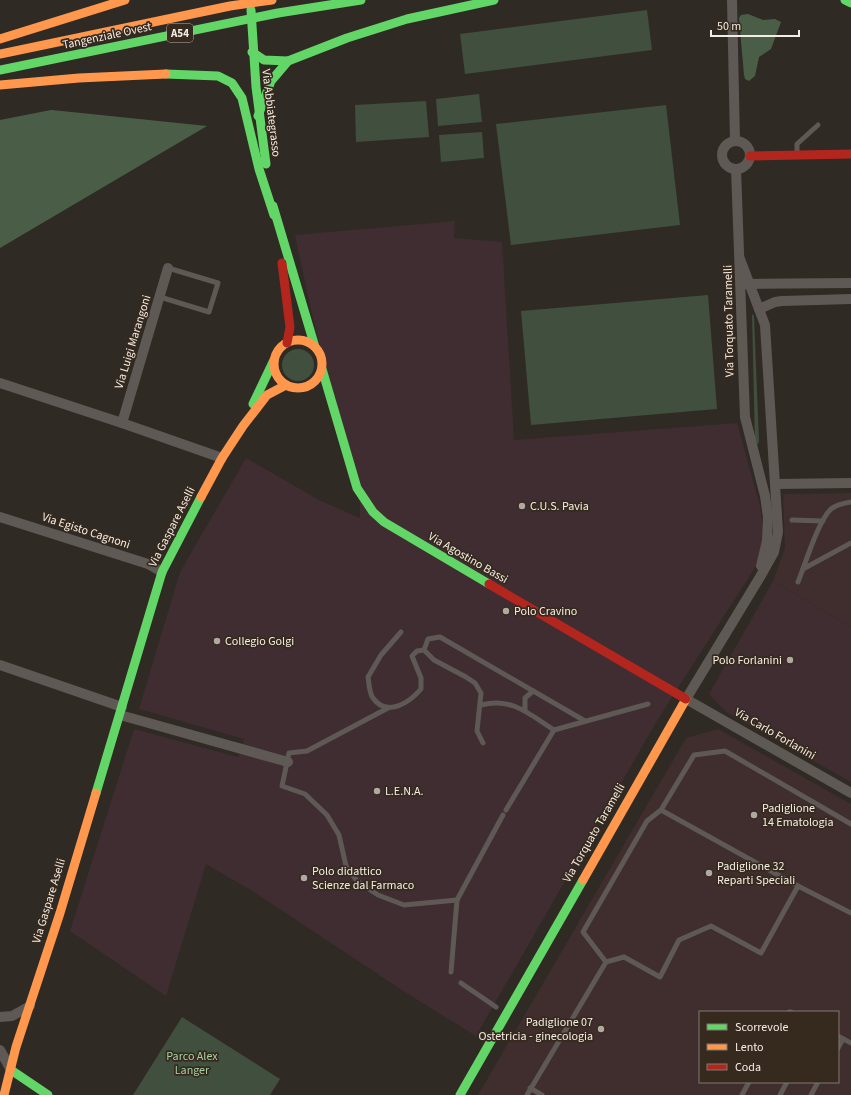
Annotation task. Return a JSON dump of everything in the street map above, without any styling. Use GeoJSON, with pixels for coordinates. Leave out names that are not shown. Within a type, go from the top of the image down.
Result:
{"type":"FeatureCollection","features":[{"type":"Feature","properties":{"kind":"main road"},"geometry":{"type":"LineString","coordinates":[[0,38],[125,0]]}},
{"type":"Feature","properties":{"kind":"main road","name":"Via Abbiategrasso"},"geometry":{"type":"LineString","coordinates":[[251,0],[252,52],[258,116],[274,216],[316,348]]}},
{"type":"Feature","properties":{"kind":"main road","name":"Tangenziale Ovest"},"geometry":{"type":"LineString","coordinates":[[0,54],[230,6],[272,0]]}},
{"type":"Feature","properties":{"kind":"main road","name":"Tangenziale Ovest"},"geometry":{"type":"LineString","coordinates":[[0,70],[278,14],[361,0]]}},
{"type":"Feature","properties":{"kind":"main road"},"geometry":{"type":"LineString","coordinates":[[252,52],[259,59],[265,61],[288,61],[347,38],[407,19],[494,0]]}},
{"type":"Feature","properties":{"kind":"main road"},"geometry":{"type":"LineString","coordinates":[[845,0],[851,3]]}},
{"type":"Feature","properties":{"kind":"main road"},"geometry":{"type":"LineString","coordinates":[[258,116],[271,81],[288,61]]}},
{"type":"Feature","properties":{"kind":"main road"},"geometry":{"type":"LineString","coordinates":[[0,85],[79,78],[156,74],[218,76],[232,83],[242,98],[258,169],[274,216]]}},
{"type":"Feature","properties":{"kind":"main road"},"geometry":{"type":"LineString","coordinates":[[750,156],[849,155]]}},
{"type":"Feature","properties":{"kind":"main road","name":"Via Abbiategrasso"},"geometry":{"type":"LineString","coordinates":[[278,227],[290,327],[287,343]]}},
{"type":"Feature","properties":{"kind":"main road"},"geometry":{"type":"LineString","coordinates":[[310,386],[322,369],[322,361],[316,348],[302,341],[287,343],[281,347],[274,360],[274,369],[278,378],[286,385],[294,388],[310,386],[323,392],[334,406]]}},
{"type":"Feature","properties":{"kind":"main road","name":"Via Gaspare Aselli"},"geometry":{"type":"LineString","coordinates":[[243,426],[274,360]]}},
{"type":"Feature","properties":{"kind":"main road","name":"Via Agostino Bassi"},"geometry":{"type":"LineString","coordinates":[[322,369],[357,488],[373,512],[384,522],[686,698]]}},
{"type":"Feature","properties":{"kind":"main road","name":"Via Gaspare Aselli"},"geometry":{"type":"LineString","coordinates":[[4,1095],[16,1047],[121,711],[162,572],[222,458],[243,426],[267,395],[286,385]]}},
{"type":"Feature","properties":{"kind":"main road","name":"Via Torquato Taramelli"},"geometry":{"type":"LineString","coordinates":[[460,1095],[686,698]]}},
{"type":"Feature","properties":{"kind":"main road"},"geometry":{"type":"LineString","coordinates":[[11,1070],[48,1095]]}},
{"type":"Feature","properties":{"kind":"street"},"geometry":{"type":"LineString","coordinates":[[732,0],[735,141]]}},
{"type":"Feature","properties":{"kind":"street"},"geometry":{"type":"LineString","coordinates":[[740,141],[747,146],[750,156],[744,167],[736,169],[727,167],[721,155],[727,144],[740,141]]}},
{"type":"Feature","properties":{"kind":"street","name":"Via Torquato Taramelli"},"geometry":{"type":"LineString","coordinates":[[736,169],[740,259],[745,284],[745,417],[754,460],[765,496],[769,528],[764,557],[755,585]]}},
{"type":"Feature","properties":{"kind":"street","name":"Via Luigi Marangoni"},"geometry":{"type":"LineString","coordinates":[[122,423],[168,268]]}},
{"type":"Feature","properties":{"kind":"street"},"geometry":{"type":"LineString","coordinates":[[745,284],[851,283]]}},
{"type":"Feature","properties":{"kind":"street","name":"Via Torquato Taramelli"},"geometry":{"type":"LineString","coordinates":[[686,698],[774,552],[778,532],[765,325],[759,309],[745,284]]}},
{"type":"Feature","properties":{"kind":"street"},"geometry":{"type":"LineString","coordinates":[[759,309],[782,301],[851,299]]}},
{"type":"Feature","properties":{"kind":"street"},"geometry":{"type":"LineString","coordinates":[[0,383],[222,458]]}},
{"type":"Feature","properties":{"kind":"street"},"geometry":{"type":"LineString","coordinates":[[754,460],[765,461],[773,454]]}},
{"type":"Feature","properties":{"kind":"street"},"geometry":{"type":"LineString","coordinates":[[776,484],[851,483]]}},
{"type":"Feature","properties":{"kind":"street","name":"Via Egisto Cagnoni"},"geometry":{"type":"LineString","coordinates":[[0,517],[148,564],[162,572]]}},
{"type":"Feature","properties":{"kind":"street"},"geometry":{"type":"LineString","coordinates":[[0,665],[121,711],[288,762]]}},
{"type":"Feature","properties":{"kind":"street","name":"Via Carlo Forlanini"},"geometry":{"type":"LineString","coordinates":[[686,698],[851,793]]}},
{"type":"Feature","properties":{"kind":"street"},"geometry":{"type":"LineString","coordinates":[[0,1017],[12,1016],[30,1006]]}},
{"type":"Feature","properties":{"kind":"street"},"geometry":{"type":"LineString","coordinates":[[0,1050],[11,1070]]}},
{"type":"Feature","properties":{"kind":"lane"},"geometry":{"type":"LineString","coordinates":[[798,155],[797,144],[818,125]]}},
{"type":"Feature","properties":{"kind":"lane"},"geometry":{"type":"LineString","coordinates":[[160,297],[210,312],[218,283],[168,268]]}},
{"type":"Feature","properties":{"kind":"lane"},"geometry":{"type":"LineString","coordinates":[[798,582],[823,521],[831,509],[843,503],[851,502]]}},
{"type":"Feature","properties":{"kind":"lane"},"geometry":{"type":"LineString","coordinates":[[792,520],[823,521]]}},
{"type":"Feature","properties":{"kind":"lane"},"geometry":{"type":"LineString","coordinates":[[803,569],[851,543]]}},
{"type":"Feature","properties":{"kind":"lane"},"geometry":{"type":"LineString","coordinates":[[388,708],[373,698],[368,677],[381,655],[401,632]]}},
{"type":"Feature","properties":{"kind":"lane"},"geometry":{"type":"LineString","coordinates":[[424,650],[428,639],[440,637],[585,721]]}},
{"type":"Feature","properties":{"kind":"lane"},"geometry":{"type":"LineString","coordinates":[[457,900],[404,905],[378,895],[357,881],[346,866],[339,835],[327,815],[306,794],[282,786],[289,753],[307,751],[388,708],[406,703],[421,690],[421,678],[412,656],[417,650],[424,650],[434,660],[466,676],[475,683],[481,693],[481,705],[477,731],[483,743]]}},
{"type":"Feature","properties":{"kind":"lane"},"geometry":{"type":"LineString","coordinates":[[524,711],[525,698],[533,691]]}},
{"type":"Feature","properties":{"kind":"lane"},"geometry":{"type":"LineString","coordinates":[[481,705],[493,702],[506,702],[524,711],[554,730]]}},
{"type":"Feature","properties":{"kind":"lane"},"geometry":{"type":"LineString","coordinates":[[451,972],[457,900],[505,813],[554,730],[648,704]]}},
{"type":"Feature","properties":{"kind":"lane"},"geometry":{"type":"LineString","coordinates":[[606,962],[583,932],[647,821],[662,810],[694,755],[725,751],[851,824]]}},
{"type":"Feature","properties":{"kind":"lane"},"geometry":{"type":"LineString","coordinates":[[662,810],[798,886],[851,913]]}},
{"type":"Feature","properties":{"kind":"lane"},"geometry":{"type":"LineString","coordinates":[[526,1095],[606,962],[624,957],[660,977],[679,940],[711,926],[761,954],[798,886]]}},
{"type":"Feature","properties":{"kind":"lane"},"geometry":{"type":"LineString","coordinates":[[461,983],[496,1007]]}},
{"type":"Feature","properties":{"kind":"lane"},"geometry":{"type":"LineString","coordinates":[[841,1038],[851,1043]]}},
{"type":"Feature","properties":{"kind":"lane"},"geometry":{"type":"LineString","coordinates":[[742,1095],[748,1083]]}},
{"type":"Feature","properties":{"kind":"lane"},"geometry":{"type":"LineString","coordinates":[[780,1095],[786,1083]]}},
{"type":"Feature","properties":{"kind":"lane"},"geometry":{"type":"LineString","coordinates":[[811,1095],[817,1083]]}},
{"type":"Feature","properties":{"kind":"lane"},"geometry":{"type":"LineString","coordinates":[[530,1088],[542,1095]]}},
{"type":"Feature","properties":{"kind":"shaded area","name":"Polo Cravino"},"geometry":{"type":"Polygon","coordinates":[[[455,221],[454,238],[502,242],[514,440],[737,423],[760,506],[764,535],[756,566],[658,719],[476,1036],[408,994],[254,892],[206,864],[166,996],[70,931],[134,729],[238,757],[244,739],[139,709],[180,572],[246,458],[319,500],[360,518],[360,504],[311,310],[295,235],[455,221]]]}},
{"type":"Feature","properties":{"kind":"shaded area"},"geometry":{"type":"Polygon","coordinates":[[[851,493],[851,627],[773,581],[785,548],[783,494],[851,493]]]}},
{"type":"Feature","properties":{"kind":"shaded area","name":"Polo Forlanini"},"geometry":{"type":"Polygon","coordinates":[[[773,581],[851,627],[851,782],[726,712],[709,694],[773,581]]]}},
{"type":"Feature","properties":{"kind":"shaded area"},"geometry":{"type":"Polygon","coordinates":[[[718,729],[851,804],[851,1095],[478,1095],[686,738],[718,729]]]}},
{"type":"Feature","properties":{"kind":"green space"},"geometry":{"type":"Polygon","coordinates":[[[647,10],[652,50],[465,74],[460,34],[647,10]]]}},
{"type":"Feature","properties":{"kind":"green space"},"geometry":{"type":"Polygon","coordinates":[[[748,14],[763,20],[775,19],[781,22],[771,49],[759,57],[755,76],[749,81],[745,79],[744,75],[739,18],[741,15],[748,14]]]}},
{"type":"Feature","properties":{"kind":"green space"},"geometry":{"type":"Polygon","coordinates":[[[479,94],[482,122],[438,126],[436,99],[479,94]]]}},
{"type":"Feature","properties":{"kind":"green space"},"geometry":{"type":"Polygon","coordinates":[[[426,101],[429,137],[356,142],[355,105],[426,101]]]}},
{"type":"Feature","properties":{"kind":"green space"},"geometry":{"type":"Polygon","coordinates":[[[666,105],[680,225],[511,245],[496,124],[666,105]]]}},
{"type":"Feature","properties":{"kind":"green space"},"geometry":{"type":"Polygon","coordinates":[[[51,110],[207,126],[0,248],[0,120],[51,110]]]}},
{"type":"Feature","properties":{"kind":"green space"},"geometry":{"type":"Polygon","coordinates":[[[482,132],[484,158],[441,162],[439,135],[482,132]]]}},
{"type":"Feature","properties":{"kind":"green space"},"geometry":{"type":"Polygon","coordinates":[[[708,295],[717,409],[531,425],[521,311],[708,295]]]}},
{"type":"Feature","properties":{"kind":"green space"},"geometry":{"type":"Polygon","coordinates":[[[752,314],[754,316],[759,442],[757,445],[755,443],[752,314]]]}},
{"type":"Feature","properties":{"kind":"green space"},"geometry":{"type":"Polygon","coordinates":[[[295,349],[301,349],[311,356],[314,365],[313,371],[307,378],[301,381],[295,381],[285,374],[282,368],[282,362],[289,352],[295,349]]]}},
{"type":"Feature","properties":{"kind":"green space","name":"Parco Alex Langer"},"geometry":{"type":"Polygon","coordinates":[[[182,1017],[280,1079],[270,1095],[133,1095],[182,1017]]]}},
{"type":"Feature","properties":{"kind":"traffic: fast"},"geometry":{"type":"LineString","coordinates":[[0,70],[278,13],[361,0]]}},
{"type":"Feature","properties":{"kind":"traffic: fast"},"geometry":{"type":"LineString","coordinates":[[258,116],[271,81],[288,61],[347,38],[407,19],[494,0]]}},
{"type":"Feature","properties":{"kind":"traffic: fast"},"geometry":{"type":"LineString","coordinates":[[845,0],[851,3]]}},
{"type":"Feature","properties":{"kind":"traffic: fast"},"geometry":{"type":"LineString","coordinates":[[251,10],[256,87],[266,164]]}},
{"type":"Feature","properties":{"kind":"traffic: fast"},"geometry":{"type":"LineString","coordinates":[[252,52],[264,60],[288,61]]}},
{"type":"Feature","properties":{"kind":"traffic: fast"},"geometry":{"type":"LineString","coordinates":[[166,74],[218,76],[232,83],[242,98],[259,169],[274,215]]}},
{"type":"Feature","properties":{"kind":"traffic: fast"},"geometry":{"type":"LineString","coordinates":[[273,206],[315,347]]}},
{"type":"Feature","properties":{"kind":"traffic: fast"},"geometry":{"type":"LineString","coordinates":[[253,404],[274,360]]}},
{"type":"Feature","properties":{"kind":"traffic: fast"},"geometry":{"type":"LineString","coordinates":[[322,369],[357,488],[373,512],[384,522],[489,584]]}},
{"type":"Feature","properties":{"kind":"traffic: fast"},"geometry":{"type":"LineString","coordinates":[[96,793],[162,572],[201,497]]}},
{"type":"Feature","properties":{"kind":"traffic: fast"},"geometry":{"type":"LineString","coordinates":[[460,1095],[583,880]]}},
{"type":"Feature","properties":{"kind":"traffic: fast"},"geometry":{"type":"LineString","coordinates":[[11,1070],[48,1095]]}},
{"type":"Feature","properties":{"kind":"traffic: slow"},"geometry":{"type":"LineString","coordinates":[[0,39],[125,0]]}},
{"type":"Feature","properties":{"kind":"traffic: slow"},"geometry":{"type":"LineString","coordinates":[[0,54],[230,6],[272,0]]}},
{"type":"Feature","properties":{"kind":"traffic: slow"},"geometry":{"type":"LineString","coordinates":[[0,85],[79,78],[166,74]]}},
{"type":"Feature","properties":{"kind":"traffic: slow"},"geometry":{"type":"LineString","coordinates":[[293,340],[303,340],[315,347],[322,359],[322,364],[322,369],[315,381],[303,388],[293,388],[285,384],[278,377],[274,369],[274,359],[278,351],[285,344],[293,340]]}},
{"type":"Feature","properties":{"kind":"traffic: slow"},"geometry":{"type":"LineString","coordinates":[[201,497],[222,458],[243,426],[267,395],[286,385]]}},
{"type":"Feature","properties":{"kind":"traffic: slow"},"geometry":{"type":"LineString","coordinates":[[583,880],[686,699]]}},
{"type":"Feature","properties":{"kind":"traffic: slow"},"geometry":{"type":"LineString","coordinates":[[4,1095],[16,1047],[60,913],[96,793]]}},
{"type":"Feature","properties":{"kind":"traffic: jam"},"geometry":{"type":"LineString","coordinates":[[750,156],[851,154]]}},
{"type":"Feature","properties":{"kind":"traffic: jam"},"geometry":{"type":"LineString","coordinates":[[282,263],[290,327],[287,343]]}},
{"type":"Feature","properties":{"kind":"traffic: jam"},"geometry":{"type":"LineString","coordinates":[[489,584],[686,699]]}},
{"type":"Feature","properties":{"kind":"place","name":"C.U.S. Pavia"},"geometry":{"type":"Point","coordinates":[522,506]}},
{"type":"Feature","properties":{"kind":"place","name":"Polo Cravino"},"geometry":{"type":"Point","coordinates":[506,611]}},
{"type":"Feature","properties":{"kind":"place","name":"Collegio Golgi"},"geometry":{"type":"Point","coordinates":[217,641]}},
{"type":"Feature","properties":{"kind":"place","name":"Polo Forlanini"},"geometry":{"type":"Point","coordinates":[790,660]}},
{"type":"Feature","properties":{"kind":"place","name":"L.E.N.A."},"geometry":{"type":"Point","coordinates":[377,791]}},
{"type":"Feature","properties":{"kind":"place","name":"Padiglione 14 Ematologia"},"geometry":{"type":"Point","coordinates":[754,815]}},
{"type":"Feature","properties":{"kind":"place","name":"Padiglione 32 Reparti Speciali"},"geometry":{"type":"Point","coordinates":[709,873]}},
{"type":"Feature","properties":{"kind":"place","name":"Polo didattico Scienze dal Farmaco"},"geometry":{"type":"Point","coordinates":[304,878]}},
{"type":"Feature","properties":{"kind":"place","name":"Padiglione 07 Ostetricia - ginecologia"},"geometry":{"type":"Point","coordinates":[601,1029]}}]}
